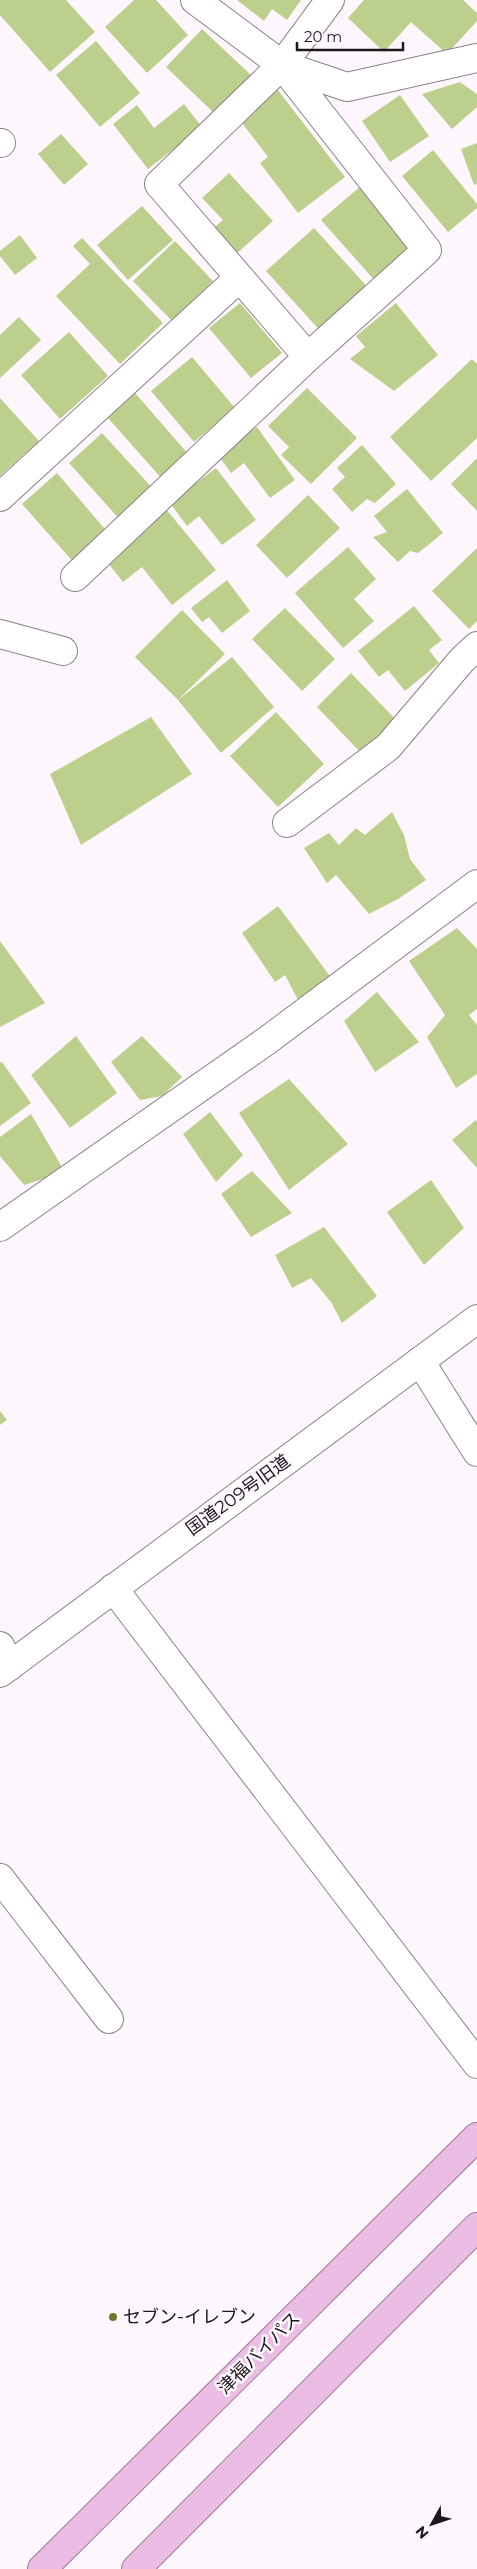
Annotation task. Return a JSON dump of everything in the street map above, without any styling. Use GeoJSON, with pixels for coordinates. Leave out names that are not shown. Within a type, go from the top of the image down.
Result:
{"type":"FeatureCollection","features":[{"type":"Feature","properties":{"kind":"highway","name":"津福バイパス"},"geometry":{"type":"LineString","coordinates":[[42,2569],[477,2137]]}},
{"type":"Feature","properties":{"kind":"highway"},"geometry":{"type":"LineString","coordinates":[[136,2569],[477,2226]]}},
{"type":"Feature","properties":{"kind":"street"},"geometry":{"type":"LineString","coordinates":[[75,578],[308,357],[428,250],[282,65],[195,0]]}},
{"type":"Feature","properties":{"kind":"street"},"geometry":{"type":"LineString","coordinates":[[308,357],[159,184],[282,65],[330,0]]}},
{"type":"Feature","properties":{"kind":"street"},"geometry":{"type":"LineString","coordinates":[[282,65],[347,86],[477,58]]}},
{"type":"Feature","properties":{"kind":"street"},"geometry":{"type":"LineString","coordinates":[[0,497],[240,278]]}},
{"type":"Feature","properties":{"kind":"street"},"geometry":{"type":"LineString","coordinates":[[0,634],[63,651]]}},
{"type":"Feature","properties":{"kind":"street"},"geometry":{"type":"LineString","coordinates":[[287,823],[388,747],[462,660],[477,646]]}},
{"type":"Feature","properties":{"kind":"street"},"geometry":{"type":"LineString","coordinates":[[0,1227],[265,1042],[477,884]]}},
{"type":"Feature","properties":{"kind":"street","name":"国道209号旧道"},"geometry":{"type":"LineString","coordinates":[[4,1662],[113,1588],[477,1318]]}},
{"type":"Feature","properties":{"kind":"street"},"geometry":{"type":"LineString","coordinates":[[420,1361],[477,1452]]}},
{"type":"Feature","properties":{"kind":"street"},"geometry":{"type":"LineString","coordinates":[[113,1588],[477,2064]]}},
{"type":"Feature","properties":{"kind":"street"},"geometry":{"type":"LineString","coordinates":[[0,1878],[109,2019]]}},
{"type":"Feature","properties":{"kind":"building"},"geometry":{"type":"Polygon","coordinates":[[[0,0],[66,0],[95,32],[50,72],[0,15],[0,0]]]}},
{"type":"Feature","properties":{"kind":"building"},"geometry":{"type":"Polygon","coordinates":[[[134,0],[156,0],[188,35],[147,73],[105,27],[134,0]]]}},
{"type":"Feature","properties":{"kind":"building"},"geometry":{"type":"Polygon","coordinates":[[[237,0],[301,0],[287,20],[272,9],[264,21],[237,0]]]}},
{"type":"Feature","properties":{"kind":"building"},"geometry":{"type":"Polygon","coordinates":[[[364,0],[463,0],[477,13],[477,21],[447,54],[411,22],[384,52],[348,18],[364,0]]]}},
{"type":"Feature","properties":{"kind":"building"},"geometry":{"type":"Polygon","coordinates":[[[202,29],[251,75],[215,114],[166,67],[202,29]]]}},
{"type":"Feature","properties":{"kind":"building"},"geometry":{"type":"Polygon","coordinates":[[[96,41],[140,93],[100,127],[56,75],[96,41]]]}},
{"type":"Feature","properties":{"kind":"building"},"geometry":{"type":"Polygon","coordinates":[[[460,82],[477,94],[477,107],[452,129],[422,94],[460,82]]]}},
{"type":"Feature","properties":{"kind":"building"},"geometry":{"type":"Polygon","coordinates":[[[277,89],[345,177],[298,213],[260,163],[268,157],[239,119],[277,89]]]}},
{"type":"Feature","properties":{"kind":"building"},"geometry":{"type":"Polygon","coordinates":[[[400,95],[429,136],[390,162],[362,121],[400,95]]]}},
{"type":"Feature","properties":{"kind":"building"},"geometry":{"type":"Polygon","coordinates":[[[184,104],[202,127],[148,169],[113,124],[137,105],[154,128],[184,104]]]}},
{"type":"Feature","properties":{"kind":"building"},"geometry":{"type":"Polygon","coordinates":[[[61,134],[88,164],[64,185],[38,154],[61,134]]]}},
{"type":"Feature","properties":{"kind":"building"},"geometry":{"type":"Polygon","coordinates":[[[477,143],[477,184],[474,185],[461,149],[477,143]]]}},
{"type":"Feature","properties":{"kind":"building"},"geometry":{"type":"Polygon","coordinates":[[[433,150],[477,204],[477,208],[448,232],[402,176],[433,150]]]}},
{"type":"Feature","properties":{"kind":"building"},"geometry":{"type":"Polygon","coordinates":[[[229,173],[273,221],[235,255],[211,230],[223,220],[202,198],[229,173]]]}},
{"type":"Feature","properties":{"kind":"building"},"geometry":{"type":"Polygon","coordinates":[[[362,185],[415,247],[376,282],[321,220],[362,185]]]}},
{"type":"Feature","properties":{"kind":"building"},"geometry":{"type":"Polygon","coordinates":[[[142,206],[173,240],[128,280],[97,245],[142,206]]]}},
{"type":"Feature","properties":{"kind":"building"},"geometry":{"type":"Polygon","coordinates":[[[314,228],[372,292],[324,335],[266,271],[314,228]]]}},
{"type":"Feature","properties":{"kind":"building"},"geometry":{"type":"Polygon","coordinates":[[[20,235],[37,258],[15,275],[0,256],[0,251],[20,235]]]}},
{"type":"Feature","properties":{"kind":"building"},"geometry":{"type":"Polygon","coordinates":[[[82,238],[163,323],[120,364],[56,296],[90,264],[73,246],[82,238]]]}},
{"type":"Feature","properties":{"kind":"building"},"geometry":{"type":"Polygon","coordinates":[[[175,241],[213,281],[172,321],[133,281],[175,241]]]}},
{"type":"Feature","properties":{"kind":"building"},"geometry":{"type":"Polygon","coordinates":[[[240,303],[282,353],[251,378],[209,328],[240,303]]]}},
{"type":"Feature","properties":{"kind":"building"},"geometry":{"type":"Polygon","coordinates":[[[396,303],[438,355],[394,391],[350,359],[365,347],[356,336],[396,303]]]}},
{"type":"Feature","properties":{"kind":"building"},"geometry":{"type":"Polygon","coordinates":[[[19,317],[41,340],[0,378],[0,335],[19,317]]]}},
{"type":"Feature","properties":{"kind":"building"},"geometry":{"type":"Polygon","coordinates":[[[69,332],[108,376],[60,419],[21,375],[69,332]]]}},
{"type":"Feature","properties":{"kind":"building"},"geometry":{"type":"Polygon","coordinates":[[[192,357],[235,408],[194,442],[151,391],[192,357]]]}},
{"type":"Feature","properties":{"kind":"building"},"geometry":{"type":"Polygon","coordinates":[[[472,359],[477,364],[477,438],[431,481],[390,437],[472,359]]]}},
{"type":"Feature","properties":{"kind":"building"},"geometry":{"type":"Polygon","coordinates":[[[307,388],[357,438],[311,484],[281,455],[289,447],[268,426],[307,388]]]}},
{"type":"Feature","properties":{"kind":"building"},"geometry":{"type":"Polygon","coordinates":[[[135,393],[190,456],[162,479],[108,418],[135,393]]]}},
{"type":"Feature","properties":{"kind":"building"},"geometry":{"type":"Polygon","coordinates":[[[0,398],[39,441],[0,476],[0,398]]]}},
{"type":"Feature","properties":{"kind":"building"},"geometry":{"type":"Polygon","coordinates":[[[257,427],[295,480],[270,498],[244,463],[231,473],[218,455],[257,427]]]}},
{"type":"Feature","properties":{"kind":"building"},"geometry":{"type":"Polygon","coordinates":[[[102,433],[156,492],[122,522],[69,463],[102,433]]]}},
{"type":"Feature","properties":{"kind":"building"},"geometry":{"type":"Polygon","coordinates":[[[362,445],[396,484],[375,503],[367,499],[352,512],[332,489],[345,477],[337,468],[362,445]]]}},
{"type":"Feature","properties":{"kind":"building"},"geometry":{"type":"Polygon","coordinates":[[[477,458],[477,511],[451,484],[477,458]]]}},
{"type":"Feature","properties":{"kind":"building"},"geometry":{"type":"Polygon","coordinates":[[[216,468],[256,520],[222,545],[199,516],[187,526],[170,503],[216,468]]]}},
{"type":"Feature","properties":{"kind":"building"},"geometry":{"type":"Polygon","coordinates":[[[57,473],[110,535],[76,565],[22,504],[57,473]]]}},
{"type":"Feature","properties":{"kind":"building"},"geometry":{"type":"Polygon","coordinates":[[[407,489],[443,533],[418,553],[410,551],[398,562],[373,537],[387,532],[374,516],[407,489]]]}},
{"type":"Feature","properties":{"kind":"building"},"geometry":{"type":"Polygon","coordinates":[[[308,495],[340,528],[287,578],[256,545],[308,495]]]}},
{"type":"Feature","properties":{"kind":"building"},"geometry":{"type":"Polygon","coordinates":[[[166,509],[216,570],[172,605],[142,567],[123,582],[105,559],[166,509]]]}},
{"type":"Feature","properties":{"kind":"building"},"geometry":{"type":"Polygon","coordinates":[[[348,547],[376,579],[354,599],[374,621],[343,648],[295,593],[348,547]]]}},
{"type":"Feature","properties":{"kind":"building"},"geometry":{"type":"Polygon","coordinates":[[[477,548],[477,621],[469,629],[432,591],[477,548]]]}},
{"type":"Feature","properties":{"kind":"building"},"geometry":{"type":"Polygon","coordinates":[[[227,580],[250,611],[222,633],[209,617],[202,622],[191,608],[227,580]]]}},
{"type":"Feature","properties":{"kind":"building"},"geometry":{"type":"Polygon","coordinates":[[[414,606],[442,640],[429,650],[439,663],[405,691],[388,670],[379,677],[358,651],[414,606]]]}},
{"type":"Feature","properties":{"kind":"building"},"geometry":{"type":"Polygon","coordinates":[[[285,608],[335,659],[302,691],[252,639],[285,608]]]}},
{"type":"Feature","properties":{"kind":"building"},"geometry":{"type":"Polygon","coordinates":[[[182,610],[225,654],[178,700],[135,657],[182,610]]]}},
{"type":"Feature","properties":{"kind":"building"},"geometry":{"type":"Polygon","coordinates":[[[232,657],[274,707],[221,753],[178,700],[232,657]]]}},
{"type":"Feature","properties":{"kind":"building"},"geometry":{"type":"Polygon","coordinates":[[[351,673],[399,723],[364,756],[317,707],[351,673]]]}},
{"type":"Feature","properties":{"kind":"building"},"geometry":{"type":"Polygon","coordinates":[[[276,712],[324,764],[278,807],[230,756],[276,712]]]}},
{"type":"Feature","properties":{"kind":"building"},"geometry":{"type":"Polygon","coordinates":[[[151,717],[192,774],[81,845],[50,774],[151,717]]]}},
{"type":"Feature","properties":{"kind":"building"},"geometry":{"type":"Polygon","coordinates":[[[392,812],[404,835],[410,859],[426,880],[398,899],[369,914],[336,875],[327,883],[304,848],[329,833],[339,845],[356,828],[365,835],[392,812]]]}},
{"type":"Feature","properties":{"kind":"building"},"geometry":{"type":"Polygon","coordinates":[[[278,906],[338,987],[300,1004],[285,975],[275,982],[242,933],[278,906]]]}},
{"type":"Feature","properties":{"kind":"building"},"geometry":{"type":"Polygon","coordinates":[[[457,928],[477,949],[477,1009],[469,1015],[477,1025],[477,1074],[456,1088],[427,1037],[445,1015],[409,961],[457,928]]]}},
{"type":"Feature","properties":{"kind":"building"},"geometry":{"type":"Polygon","coordinates":[[[0,941],[45,1003],[0,1027],[0,941]]]}},
{"type":"Feature","properties":{"kind":"building"},"geometry":{"type":"Polygon","coordinates":[[[377,992],[419,1042],[375,1072],[344,1021],[377,992]]]}},
{"type":"Feature","properties":{"kind":"building"},"geometry":{"type":"Polygon","coordinates":[[[76,1036],[117,1093],[70,1128],[31,1075],[76,1036]]]}},
{"type":"Feature","properties":{"kind":"building"},"geometry":{"type":"Polygon","coordinates":[[[142,1036],[182,1077],[162,1096],[140,1100],[111,1062],[142,1036]]]}},
{"type":"Feature","properties":{"kind":"building"},"geometry":{"type":"Polygon","coordinates":[[[2,1062],[31,1103],[0,1126],[0,1063],[2,1062]]]}},
{"type":"Feature","properties":{"kind":"building"},"geometry":{"type":"Polygon","coordinates":[[[289,1079],[348,1144],[289,1190],[239,1113],[289,1079]]]}},
{"type":"Feature","properties":{"kind":"building"},"geometry":{"type":"Polygon","coordinates":[[[210,1112],[243,1155],[216,1182],[183,1134],[210,1112]]]}},
{"type":"Feature","properties":{"kind":"building"},"geometry":{"type":"Polygon","coordinates":[[[31,1114],[65,1172],[24,1185],[0,1156],[0,1137],[31,1114]]]}},
{"type":"Feature","properties":{"kind":"building"},"geometry":{"type":"Polygon","coordinates":[[[476,1120],[477,1122],[477,1168],[452,1140],[476,1120]]]}},
{"type":"Feature","properties":{"kind":"building"},"geometry":{"type":"Polygon","coordinates":[[[252,1171],[292,1213],[251,1237],[221,1194],[252,1171]]]}},
{"type":"Feature","properties":{"kind":"building"},"geometry":{"type":"Polygon","coordinates":[[[431,1180],[464,1228],[424,1265],[387,1212],[431,1180]]]}},
{"type":"Feature","properties":{"kind":"building"},"geometry":{"type":"Polygon","coordinates":[[[324,1227],[377,1296],[342,1323],[331,1302],[311,1278],[292,1288],[275,1255],[324,1227]]]}},
{"type":"Feature","properties":{"kind":"building"},"geometry":{"type":"Polygon","coordinates":[[[0,1411],[7,1420],[0,1425],[0,1411]]]}},
{"type":"Feature","properties":{"kind":"place","name":"セブン-イレブン"},"geometry":{"type":"Point","coordinates":[113,2317]}}]}
